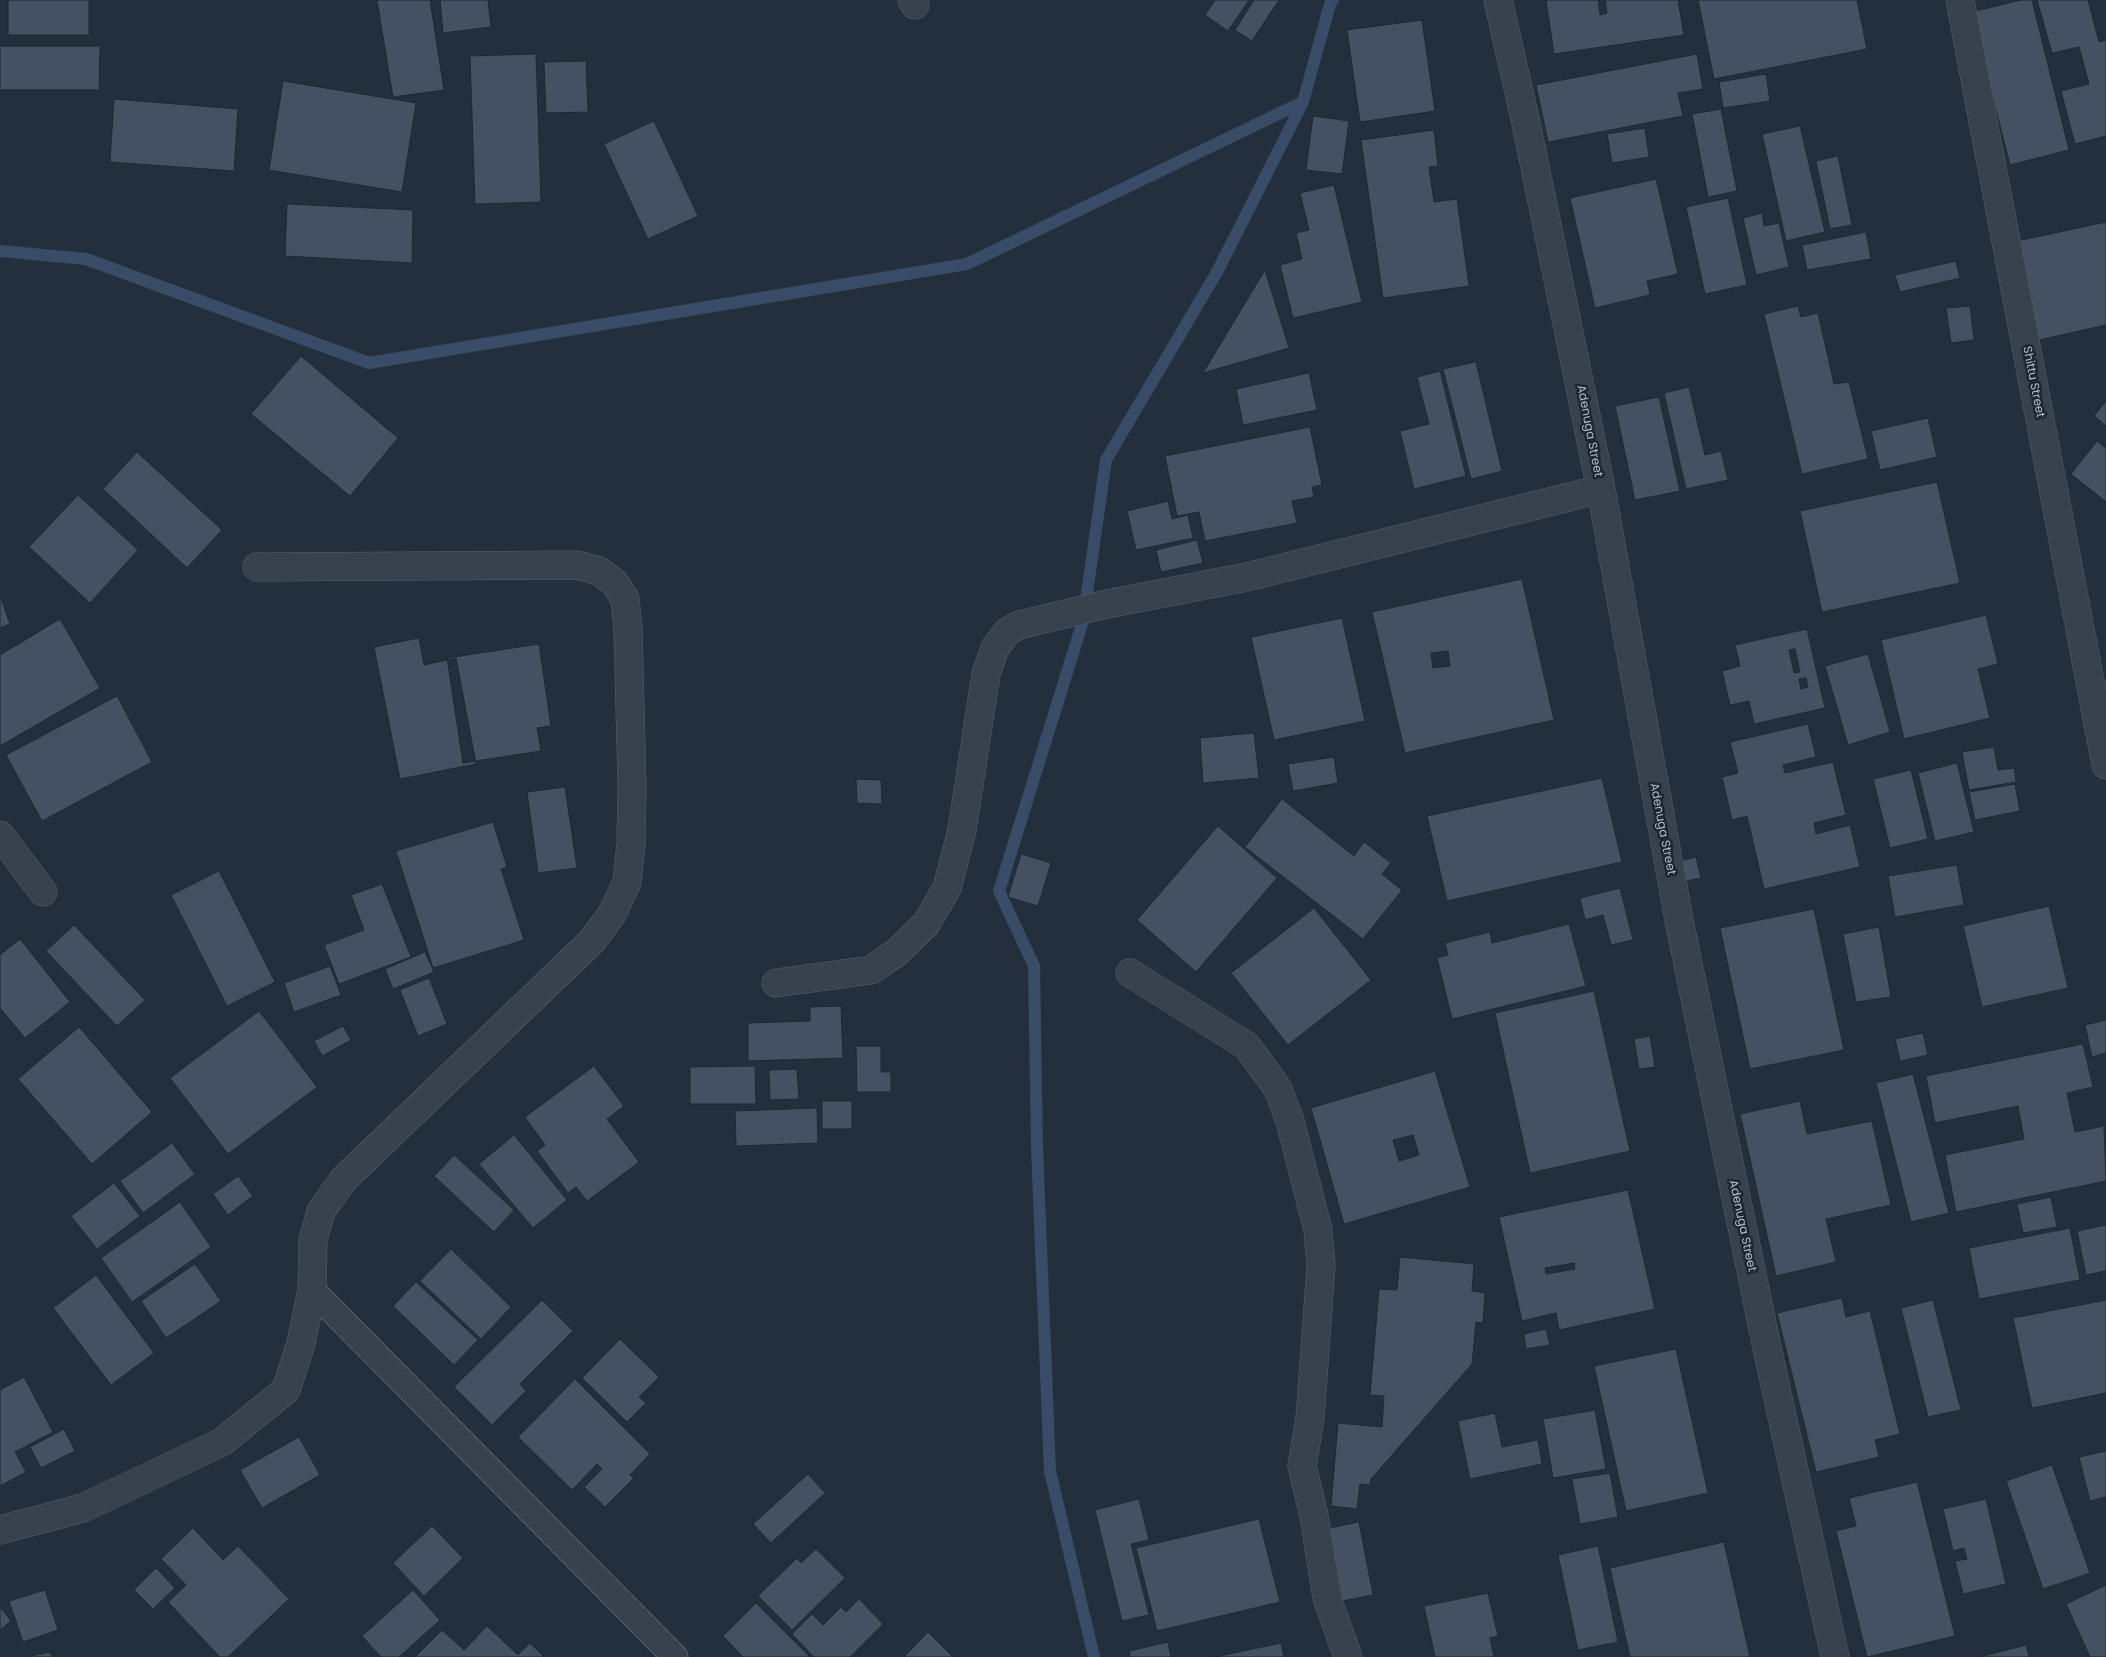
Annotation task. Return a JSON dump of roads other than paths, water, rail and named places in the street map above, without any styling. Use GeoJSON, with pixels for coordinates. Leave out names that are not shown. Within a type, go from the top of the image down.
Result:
{"type":"FeatureCollection","features":[{"type":"Feature","properties":{"kind":"street","name":"Adenuga Street"},"geometry":{"type":"LineString","coordinates":[[1498,0],[1526,123],[1600,489],[1679,920],[1767,1348],[1835,1657]]}},
{"type":"Feature","properties":{"kind":"street","name":"Shittu Street"},"geometry":{"type":"LineString","coordinates":[[1960,0],[2106,765]]}},
{"type":"Feature","properties":{"kind":"street"},"geometry":{"type":"LineString","coordinates":[[776,983],[871,970],[896,953],[926,924],[947,888],[962,830],[986,674],[994,648],[1007,632],[1019,625],[1049,616],[1247,577],[1600,489]]}},
{"type":"Feature","properties":{"kind":"street"},"geometry":{"type":"LineString","coordinates":[[0,1530],[83,1508],[222,1442],[286,1390],[301,1343],[312,1290],[314,1240],[321,1211],[344,1178],[592,941],[612,914],[627,882],[631,844],[632,787],[628,628],[625,599],[614,582],[599,571],[576,565],[257,567]]}},
{"type":"Feature","properties":{"kind":"street"},"geometry":{"type":"LineString","coordinates":[[0,835],[43,892]]}},
{"type":"Feature","properties":{"kind":"street"},"geometry":{"type":"LineString","coordinates":[[1130,973],[1247,1046],[1278,1089],[1290,1121],[1318,1230],[1321,1266],[1310,1418],[1302,1466],[1314,1516],[1327,1598],[1348,1657]]}},
{"type":"Feature","properties":{"kind":"lane"},"geometry":{"type":"LineString","coordinates":[[312,1290],[675,1657]]}},
{"type":"Feature","properties":{"kind":"waterway"},"geometry":{"type":"LineString","coordinates":[[1094,1657],[1050,1471],[1037,1147],[1034,966],[999,891],[1083,621],[1106,460],[1217,272],[1303,102],[1330,4],[1333,0]]}},
{"type":"Feature","properties":{"kind":"waterway"},"geometry":{"type":"LineString","coordinates":[[0,251],[86,259],[369,363],[967,264],[1303,102]]}}]}
